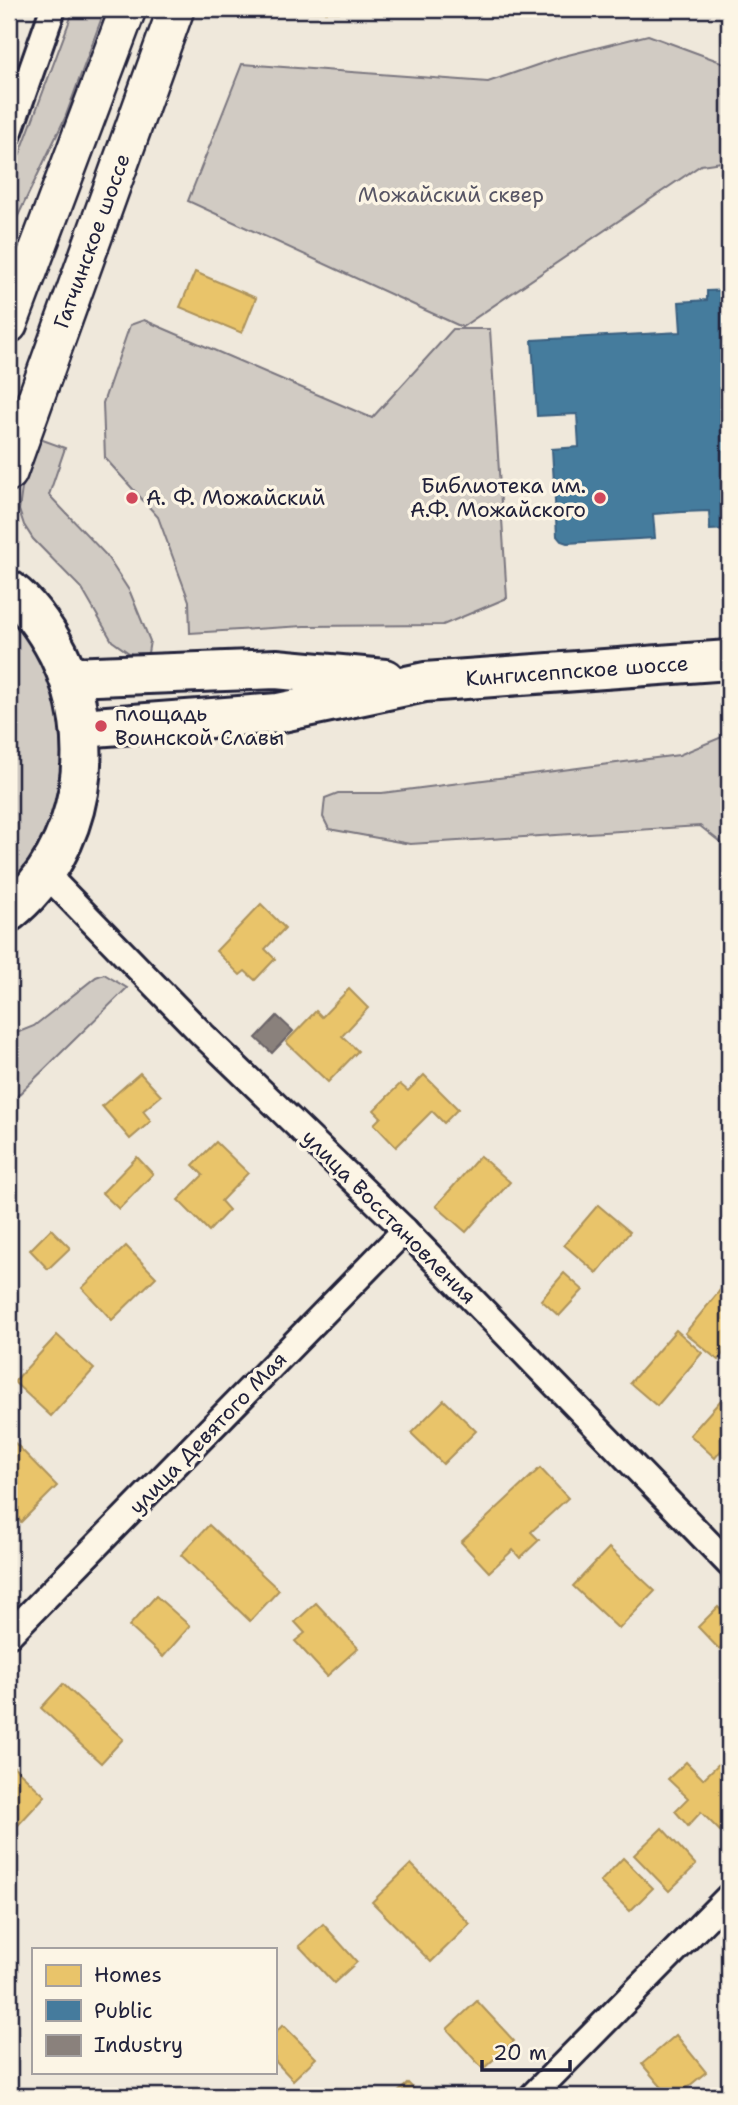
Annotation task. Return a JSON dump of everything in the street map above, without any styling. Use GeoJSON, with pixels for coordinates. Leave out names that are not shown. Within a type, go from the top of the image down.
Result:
{"type":"FeatureCollection","features":[{"type":"Feature","properties":{"kind":"main road"},"geometry":{"type":"LineString","coordinates":[[11,305],[128,9]]}},
{"type":"Feature","properties":{"kind":"main road","name":"Гатчинское шоссе"},"geometry":{"type":"LineString","coordinates":[[9,473],[176,9]]}},
{"type":"Feature","properties":{"kind":"main road"},"geometry":{"type":"LineString","coordinates":[[9,590],[47,633],[70,677],[81,728],[82,774],[75,810],[62,843],[45,873],[9,912]]}},
{"type":"Feature","properties":{"kind":"main road","name":"Кингисеппское шоссе"},"geometry":{"type":"LineString","coordinates":[[81,728],[278,713],[425,682],[729,660]]}},
{"type":"Feature","properties":{"kind":"main road","name":"Кингисеппское шоссе"},"geometry":{"type":"LineString","coordinates":[[70,677],[276,669],[425,682]]}},
{"type":"Feature","properties":{"kind":"street"},"geometry":{"type":"LineString","coordinates":[[9,134],[53,9]]}},
{"type":"Feature","properties":{"kind":"street","name":"улица Восстановления"},"geometry":{"type":"LineString","coordinates":[[45,873],[202,1035],[405,1230],[729,1564]]}},
{"type":"Feature","properties":{"kind":"street","name":"улица Девятого Мая"},"geometry":{"type":"LineString","coordinates":[[9,1634],[405,1230]]}},
{"type":"Feature","properties":{"kind":"street"},"geometry":{"type":"LineString","coordinates":[[532,2096],[729,1896]]}},
{"type":"Feature","properties":{"kind":"green space"},"geometry":{"type":"Polygon","coordinates":[[[74,9],[105,9],[65,118],[16,220],[9,218],[9,183],[74,9]]]}},
{"type":"Feature","properties":{"kind":"green space","name":"Можайский сквер"},"geometry":{"type":"Polygon","coordinates":[[[648,35],[729,65],[729,161],[701,165],[462,327],[188,201],[242,64],[488,82],[560,57],[648,35]]]}},
{"type":"Feature","properties":{"kind":"green space"},"geometry":{"type":"Polygon","coordinates":[[[144,320],[372,418],[453,329],[490,329],[507,598],[443,625],[304,626],[190,633],[189,601],[158,517],[105,458],[103,403],[130,325],[144,320]]]}},
{"type":"Feature","properties":{"kind":"green space"},"geometry":{"type":"Polygon","coordinates":[[[40,439],[65,448],[49,495],[106,555],[130,592],[150,641],[147,659],[129,653],[112,641],[82,589],[33,539],[24,525],[19,510],[22,488],[40,439]]]}},
{"type":"Feature","properties":{"kind":"green space"},"geometry":{"type":"Polygon","coordinates":[[[9,608],[63,688],[64,814],[9,896],[9,608]]]}},
{"type":"Feature","properties":{"kind":"green space"},"geometry":{"type":"Polygon","coordinates":[[[729,734],[729,849],[700,826],[410,844],[329,829],[323,817],[325,798],[338,793],[382,793],[679,755],[729,734]]]}},
{"type":"Feature","properties":{"kind":"green space"},"geometry":{"type":"Polygon","coordinates":[[[104,974],[127,988],[9,1104],[9,1036],[34,1026],[96,977],[104,974]]]}},
{"type":"Feature","properties":{"kind":"building: Homes"},"geometry":{"type":"Polygon","coordinates":[[[344,9],[344,12],[285,11],[344,9]]]}},
{"type":"Feature","properties":{"kind":"building: Homes"},"geometry":{"type":"Polygon","coordinates":[[[195,272],[256,298],[242,333],[180,307],[195,272]]]}},
{"type":"Feature","properties":{"kind":"building: Homes"},"geometry":{"type":"Polygon","coordinates":[[[261,904],[285,928],[265,949],[275,959],[255,980],[245,971],[240,975],[216,951],[261,904]]]}},
{"type":"Feature","properties":{"kind":"building: Homes"},"geometry":{"type":"Polygon","coordinates":[[[349,989],[368,1008],[342,1036],[358,1051],[328,1082],[286,1042],[316,1011],[322,1017],[349,989]]]}},
{"type":"Feature","properties":{"kind":"building: Homes"},"geometry":{"type":"Polygon","coordinates":[[[140,1073],[161,1096],[143,1111],[151,1121],[130,1139],[102,1106],[140,1073]]]}},
{"type":"Feature","properties":{"kind":"building: Homes"},"geometry":{"type":"Polygon","coordinates":[[[424,1075],[458,1109],[444,1123],[432,1111],[396,1147],[374,1124],[381,1117],[374,1110],[400,1084],[408,1091],[424,1075]]]}},
{"type":"Feature","properties":{"kind":"building: Homes"},"geometry":{"type":"Polygon","coordinates":[[[216,1142],[248,1173],[221,1201],[229,1210],[209,1231],[178,1200],[203,1175],[193,1165],[216,1142]]]}},
{"type":"Feature","properties":{"kind":"building: Homes"},"geometry":{"type":"Polygon","coordinates":[[[480,1156],[510,1182],[466,1232],[436,1206],[480,1156]]]}},
{"type":"Feature","properties":{"kind":"building: Homes"},"geometry":{"type":"Polygon","coordinates":[[[137,1157],[153,1174],[119,1209],[102,1193],[137,1157]]]}},
{"type":"Feature","properties":{"kind":"building: Homes"},"geometry":{"type":"Polygon","coordinates":[[[598,1205],[630,1232],[597,1273],[564,1245],[598,1205]]]}},
{"type":"Feature","properties":{"kind":"building: Homes"},"geometry":{"type":"Polygon","coordinates":[[[51,1229],[70,1248],[48,1269],[30,1250],[51,1229]]]}},
{"type":"Feature","properties":{"kind":"building: Homes"},"geometry":{"type":"Polygon","coordinates":[[[126,1246],[156,1277],[112,1320],[82,1288],[126,1246]]]}},
{"type":"Feature","properties":{"kind":"building: Homes"},"geometry":{"type":"Polygon","coordinates":[[[564,1273],[583,1290],[559,1316],[541,1300],[564,1273]]]}},
{"type":"Feature","properties":{"kind":"building: Homes"},"geometry":{"type":"Polygon","coordinates":[[[725,1284],[729,1288],[729,1346],[718,1360],[685,1333],[725,1284]]]}},
{"type":"Feature","properties":{"kind":"building: Homes"},"geometry":{"type":"Polygon","coordinates":[[[676,1330],[702,1353],[657,1406],[630,1383],[676,1330]]]}},
{"type":"Feature","properties":{"kind":"building: Homes"},"geometry":{"type":"Polygon","coordinates":[[[57,1335],[94,1369],[51,1416],[14,1382],[57,1335]]]}},
{"type":"Feature","properties":{"kind":"building: Homes"},"geometry":{"type":"Polygon","coordinates":[[[729,1391],[729,1441],[715,1458],[690,1435],[729,1391]]]}},
{"type":"Feature","properties":{"kind":"building: Homes"},"geometry":{"type":"Polygon","coordinates":[[[444,1400],[476,1431],[443,1464],[411,1433],[444,1400]]]}},
{"type":"Feature","properties":{"kind":"building: Homes"},"geometry":{"type":"Polygon","coordinates":[[[15,1443],[57,1486],[21,1522],[12,1513],[9,1517],[9,1449],[15,1443]]]}},
{"type":"Feature","properties":{"kind":"building: Homes"},"geometry":{"type":"Polygon","coordinates":[[[540,1468],[568,1498],[531,1532],[539,1540],[520,1558],[513,1550],[489,1572],[461,1542],[540,1468]]]}},
{"type":"Feature","properties":{"kind":"building: Homes"},"geometry":{"type":"Polygon","coordinates":[[[209,1525],[279,1590],[250,1621],[181,1555],[209,1525]]]}},
{"type":"Feature","properties":{"kind":"building: Homes"},"geometry":{"type":"Polygon","coordinates":[[[609,1548],[655,1591],[619,1629],[573,1586],[609,1548]]]}},
{"type":"Feature","properties":{"kind":"building: Homes"},"geometry":{"type":"Polygon","coordinates":[[[156,1596],[190,1626],[163,1657],[129,1626],[156,1596]]]}},
{"type":"Feature","properties":{"kind":"building: Homes"},"geometry":{"type":"Polygon","coordinates":[[[316,1603],[358,1648],[327,1676],[295,1641],[305,1633],[295,1622],[316,1603]]]}},
{"type":"Feature","properties":{"kind":"building: Homes"},"geometry":{"type":"Polygon","coordinates":[[[718,1607],[729,1618],[729,1639],[719,1649],[698,1627],[718,1607]]]}},
{"type":"Feature","properties":{"kind":"building: Homes"},"geometry":{"type":"Polygon","coordinates":[[[63,1684],[123,1739],[101,1763],[41,1708],[63,1684]]]}},
{"type":"Feature","properties":{"kind":"building: Homes"},"geometry":{"type":"Polygon","coordinates":[[[729,1754],[729,1822],[720,1831],[701,1812],[688,1826],[675,1811],[688,1798],[668,1779],[686,1762],[703,1779],[729,1754]]]}},
{"type":"Feature","properties":{"kind":"building: Homes"},"geometry":{"type":"Polygon","coordinates":[[[9,1762],[45,1796],[9,1835],[9,1762]]]}},
{"type":"Feature","properties":{"kind":"building: Homes"},"geometry":{"type":"Polygon","coordinates":[[[662,1828],[696,1865],[669,1891],[634,1855],[662,1828]]]}},
{"type":"Feature","properties":{"kind":"building: Homes"},"geometry":{"type":"Polygon","coordinates":[[[623,1858],[653,1888],[630,1911],[600,1882],[623,1858]]]}},
{"type":"Feature","properties":{"kind":"building: Homes"},"geometry":{"type":"Polygon","coordinates":[[[411,1864],[470,1924],[431,1962],[372,1902],[411,1864]]]}},
{"type":"Feature","properties":{"kind":"building: Homes"},"geometry":{"type":"Polygon","coordinates":[[[323,1924],[357,1962],[334,1983],[299,1946],[323,1924]]]}},
{"type":"Feature","properties":{"kind":"building: Homes"},"geometry":{"type":"Polygon","coordinates":[[[477,2001],[514,2041],[483,2069],[447,2029],[477,2001]]]}},
{"type":"Feature","properties":{"kind":"building: Homes"},"geometry":{"type":"Polygon","coordinates":[[[283,2025],[316,2058],[293,2080],[276,2062],[276,2032],[283,2025]]]}},
{"type":"Feature","properties":{"kind":"building: Homes"},"geometry":{"type":"Polygon","coordinates":[[[676,2035],[706,2072],[677,2096],[669,2096],[642,2064],[676,2035]]]}},
{"type":"Feature","properties":{"kind":"building: Homes"},"geometry":{"type":"Polygon","coordinates":[[[408,2083],[421,2096],[394,2096],[408,2083]]]}},
{"type":"Feature","properties":{"kind":"building: Public"},"geometry":{"type":"Polygon","coordinates":[[[729,290],[729,529],[710,530],[709,511],[653,514],[655,538],[567,543],[561,541],[557,536],[552,449],[579,447],[577,414],[537,416],[532,340],[681,332],[679,302],[707,300],[707,291],[729,290]]]}},
{"type":"Feature","properties":{"kind":"building: Industry"},"geometry":{"type":"Polygon","coordinates":[[[277,1016],[293,1031],[272,1053],[256,1038],[277,1016]]]}},
{"type":"Feature","properties":{"kind":"place","name":"А. Ф. Можайский"},"geometry":{"type":"Point","coordinates":[132,498]}},
{"type":"Feature","properties":{"kind":"place","name":"Библиотека им. А.Ф. Можайского"},"geometry":{"type":"Point","coordinates":[600,498]}},
{"type":"Feature","properties":{"kind":"place","name":"площадь Воинской Славы"},"geometry":{"type":"Point","coordinates":[101,726]}}]}
